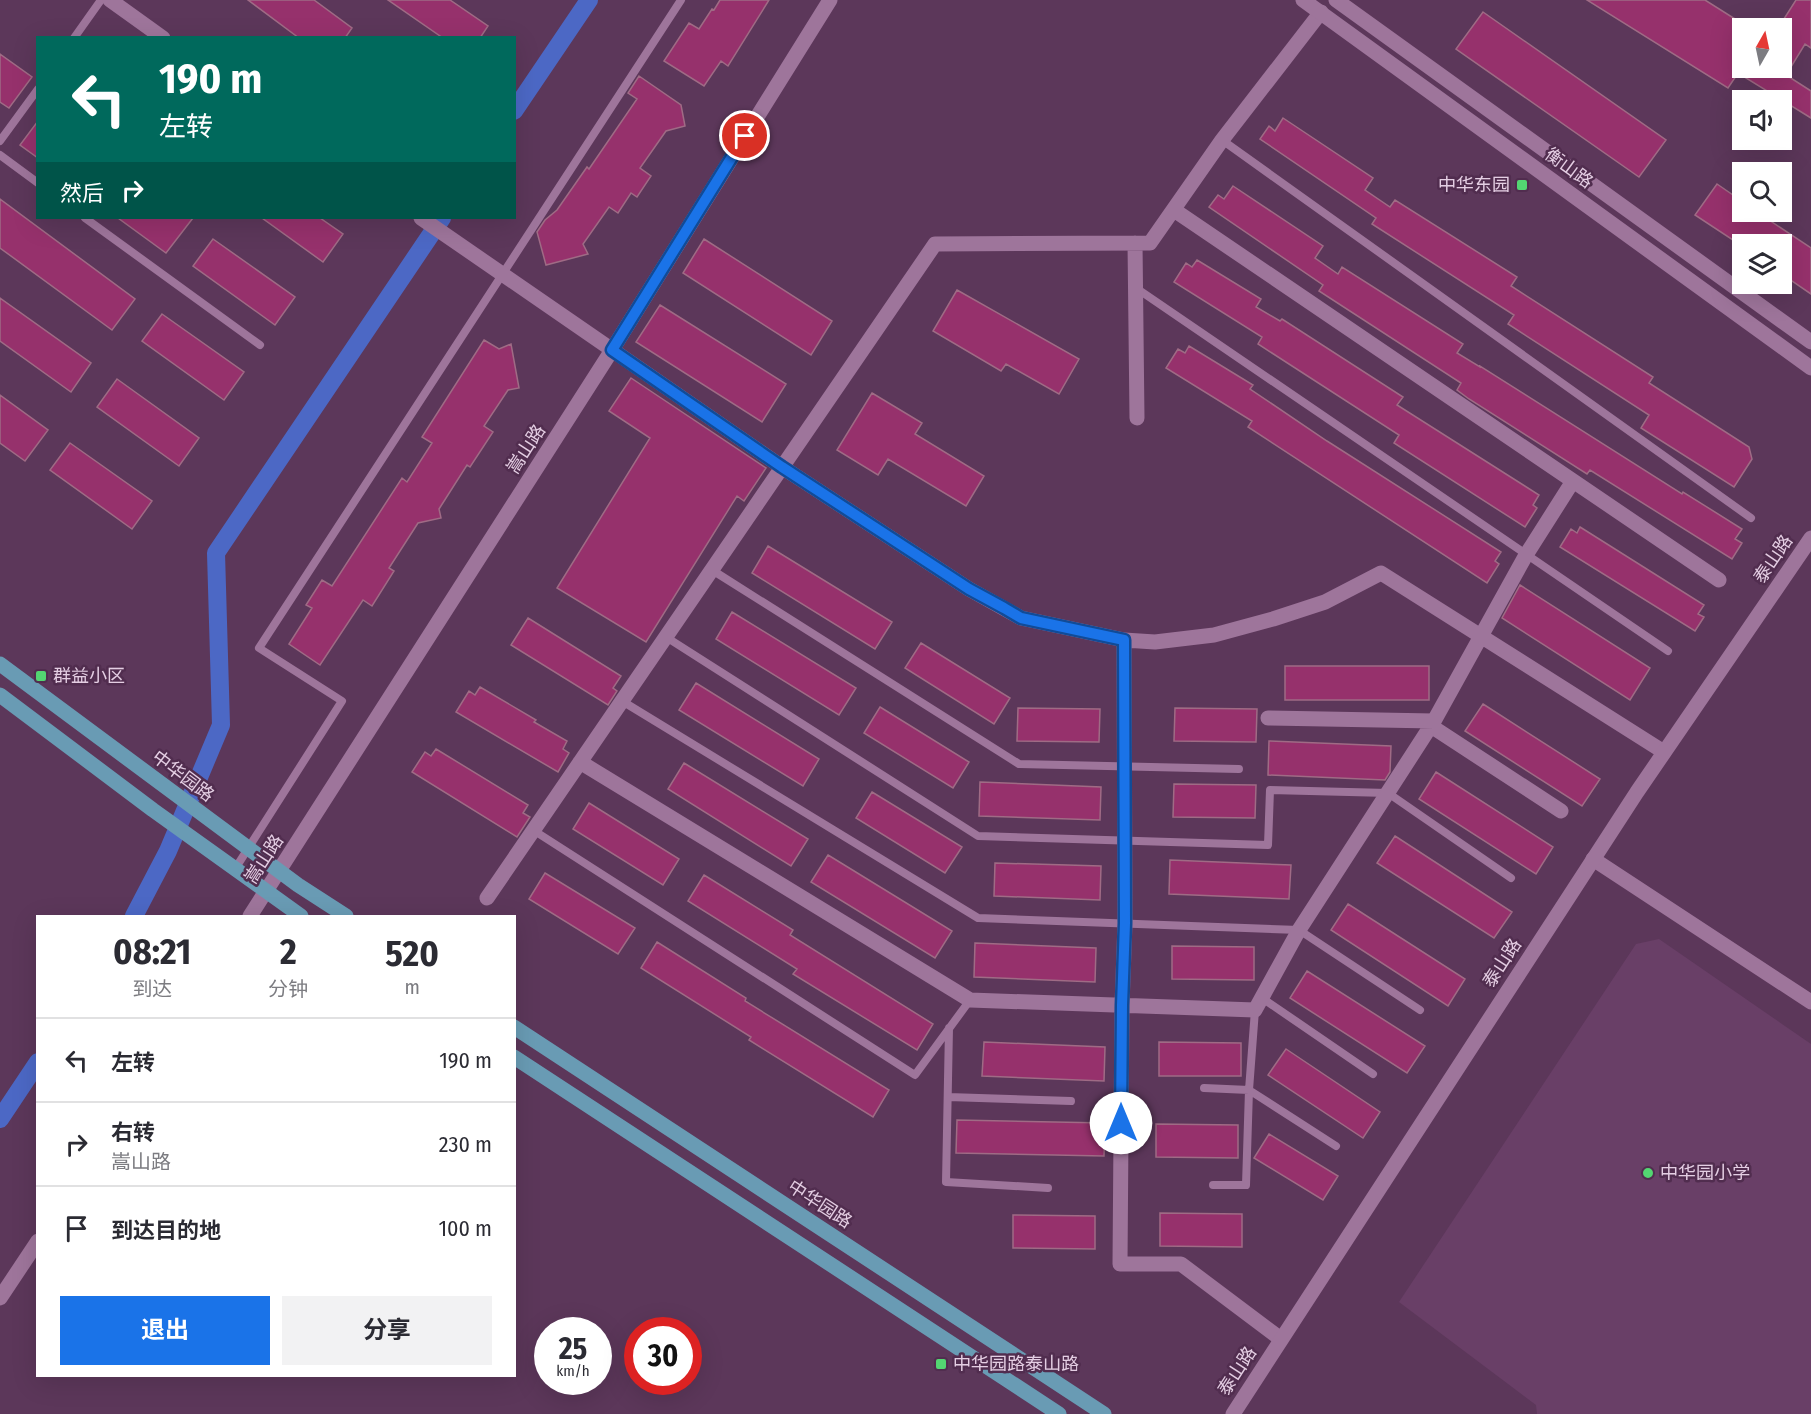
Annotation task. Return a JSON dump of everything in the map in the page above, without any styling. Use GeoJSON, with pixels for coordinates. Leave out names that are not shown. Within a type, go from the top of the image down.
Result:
{"type":"FeatureCollection","features":[{"type":"Feature","properties":{"kind":"main road","name":"中华园路"},"geometry":{"type":"LineString","coordinates":[[0,664],[280,872],[344,915]]}},
{"type":"Feature","properties":{"kind":"main road"},"geometry":{"type":"LineString","coordinates":[[0,695],[153,810],[300,915]]}},
{"type":"Feature","properties":{"kind":"main road","name":"中华园路"},"geometry":{"type":"LineString","coordinates":[[516,1028],[1104,1414]]}},
{"type":"Feature","properties":{"kind":"main road"},"geometry":{"type":"LineString","coordinates":[[516,1058],[1059,1414]]}},
{"type":"Feature","properties":{"kind":"street"},"geometry":{"type":"LineString","coordinates":[[110,0],[160,36]]}},
{"type":"Feature","properties":{"kind":"street","name":"嵩山路"},"geometry":{"type":"LineString","coordinates":[[251,915],[612,350],[830,0]]}},
{"type":"Feature","properties":{"kind":"street","name":"衡山路"},"geometry":{"type":"LineString","coordinates":[[1303,0],[1811,368]]}},
{"type":"Feature","properties":{"kind":"street","name":"衡山路"},"geometry":{"type":"LineString","coordinates":[[1336,0],[1811,342]]}},
{"type":"Feature","properties":{"kind":"street"},"geometry":{"type":"LineString","coordinates":[[487,898],[935,244],[1150,243],[1222,140],[1321,12]]}},
{"type":"Feature","properties":{"kind":"street"},"geometry":{"type":"LineString","coordinates":[[1174,210],[1719,580]]}},
{"type":"Feature","properties":{"kind":"street"},"geometry":{"type":"LineString","coordinates":[[423,219],[782,467],[969,589],[1021,618],[1124,640],[1155,642],[1214,635],[1325,602],[1381,573],[1664,752]]}},
{"type":"Feature","properties":{"kind":"street"},"geometry":{"type":"LineString","coordinates":[[1135,243],[1137,418]]}},
{"type":"Feature","properties":{"kind":"street"},"geometry":{"type":"LineString","coordinates":[[580,762],[970,1000],[1122,1005],[1258,1004],[1299,930],[1432,724],[1526,555],[1573,481]]}},
{"type":"Feature","properties":{"kind":"street","name":"泰山路"},"geometry":{"type":"LineString","coordinates":[[1233,1414],[1593,859],[1811,538]]}},
{"type":"Feature","properties":{"kind":"street"},"geometry":{"type":"LineString","coordinates":[[1124,640],[1125,923],[1120,1264],[1181,1264],[1281,1339]]}},
{"type":"Feature","properties":{"kind":"street"},"geometry":{"type":"LineString","coordinates":[[1268,718],[1432,724],[1561,811]]}},
{"type":"Feature","properties":{"kind":"street"},"geometry":{"type":"LineString","coordinates":[[1593,859],[1811,1002]]}},
{"type":"Feature","properties":{"kind":"street"},"geometry":{"type":"LineString","coordinates":[[0,1298],[36,1244]]}},
{"type":"Feature","properties":{"kind":"lane"},"geometry":{"type":"LineString","coordinates":[[76,36],[102,0]]}},
{"type":"Feature","properties":{"kind":"lane"},"geometry":{"type":"LineString","coordinates":[[235,869],[342,701],[260,648],[681,0]]}},
{"type":"Feature","properties":{"kind":"lane"},"geometry":{"type":"LineString","coordinates":[[0,141],[36,92]]}},
{"type":"Feature","properties":{"kind":"lane"},"geometry":{"type":"LineString","coordinates":[[1222,140],[1751,518]]}},
{"type":"Feature","properties":{"kind":"lane"},"geometry":{"type":"LineString","coordinates":[[0,155],[36,182]]}},
{"type":"Feature","properties":{"kind":"lane"},"geometry":{"type":"LineString","coordinates":[[86,219],[260,345]]}},
{"type":"Feature","properties":{"kind":"lane"},"geometry":{"type":"LineString","coordinates":[[1136,288],[1668,651]]}},
{"type":"Feature","properties":{"kind":"lane"},"geometry":{"type":"LineString","coordinates":[[712,570],[1019,764],[1239,769]]}},
{"type":"Feature","properties":{"kind":"lane"},"geometry":{"type":"LineString","coordinates":[[666,637],[978,836],[1268,845],[1270,790],[1388,793],[1511,878]]}},
{"type":"Feature","properties":{"kind":"lane"},"geometry":{"type":"LineString","coordinates":[[622,701],[978,918],[1299,930],[1420,1010]]}},
{"type":"Feature","properties":{"kind":"lane"},"geometry":{"type":"LineString","coordinates":[[533,830],[915,1075],[970,1000]]}},
{"type":"Feature","properties":{"kind":"lane"},"geometry":{"type":"LineString","coordinates":[[1213,1185],[1246,1185],[1250,1090],[1258,1004],[1373,1074]]}},
{"type":"Feature","properties":{"kind":"lane"},"geometry":{"type":"LineString","coordinates":[[950,1028],[946,1182],[1048,1188]]}},
{"type":"Feature","properties":{"kind":"lane"},"geometry":{"type":"LineString","coordinates":[[1204,1088],[1250,1090],[1336,1146]]}},
{"type":"Feature","properties":{"kind":"lane"},"geometry":{"type":"LineString","coordinates":[[948,1097],[1071,1101]]}},
{"type":"Feature","properties":{"kind":"shaded area","name":"中华园小学"},"geometry":{"type":"Polygon","coordinates":[[[1659,939],[1811,1044],[1811,1414],[1537,1414],[1536,1405],[1399,1302],[1636,944],[1659,939]]]}},
{"type":"Feature","properties":{"kind":"building"},"geometry":{"type":"Polygon","coordinates":[[[248,0],[314,0],[352,28],[346,36],[296,36],[248,0]]]}},
{"type":"Feature","properties":{"kind":"building"},"geometry":{"type":"Polygon","coordinates":[[[388,0],[450,0],[488,26],[481,36],[440,36],[388,0]]]}},
{"type":"Feature","properties":{"kind":"building"},"geometry":{"type":"Polygon","coordinates":[[[720,0],[769,0],[728,66],[721,61],[704,86],[664,61],[689,23],[699,29],[720,0]]]}},
{"type":"Feature","properties":{"kind":"building"},"geometry":{"type":"Polygon","coordinates":[[[1587,0],[1705,0],[1734,18],[1732,78],[1735,78],[1728,88],[1587,0]]]}},
{"type":"Feature","properties":{"kind":"building"},"geometry":{"type":"Polygon","coordinates":[[[1796,0],[1811,0],[1811,48],[1805,44],[1792,65],[1792,18],[1785,18],[1796,0]]]}},
{"type":"Feature","properties":{"kind":"building"},"geometry":{"type":"Polygon","coordinates":[[[1483,12],[1666,140],[1639,177],[1456,49],[1483,12]]]}},
{"type":"Feature","properties":{"kind":"building"},"geometry":{"type":"Polygon","coordinates":[[[0,54],[32,77],[9,108],[0,102],[0,54]]]}},
{"type":"Feature","properties":{"kind":"building"},"geometry":{"type":"Polygon","coordinates":[[[639,76],[681,105],[685,126],[666,131],[640,168],[651,176],[637,197],[631,193],[618,213],[609,207],[583,244],[588,254],[546,265],[537,232],[545,220],[557,210],[587,167],[589,169],[637,99],[628,93],[639,76]]]}},
{"type":"Feature","properties":{"kind":"building"},"geometry":{"type":"Polygon","coordinates":[[[1746,78],[1791,78],[1811,91],[1811,118],[1792,106],[1792,90],[1766,90],[1746,78]]]}},
{"type":"Feature","properties":{"kind":"building"},"geometry":{"type":"Polygon","coordinates":[[[1283,118],[1373,178],[1365,190],[1390,207],[1395,200],[1517,277],[1511,286],[1653,377],[1649,383],[1749,447],[1752,459],[1734,487],[1641,428],[1649,415],[1508,324],[1514,315],[1372,224],[1376,218],[1260,139],[1269,126],[1275,131],[1283,118]]]}},
{"type":"Feature","properties":{"kind":"building"},"geometry":{"type":"Polygon","coordinates":[[[36,124],[36,157],[20,145],[36,124]]]}},
{"type":"Feature","properties":{"kind":"building"},"geometry":{"type":"Polygon","coordinates":[[[1717,184],[1732,194],[1732,222],[1772,222],[1790,234],[1732,234],[1732,239],[1695,215],[1717,184]]]}},
{"type":"Feature","properties":{"kind":"building"},"geometry":{"type":"Polygon","coordinates":[[[1233,186],[1323,246],[1315,258],[1338,274],[1342,267],[1463,344],[1457,353],[1742,529],[1735,539],[1742,543],[1732,559],[1590,470],[1587,474],[1469,399],[1457,390],[1461,383],[1319,291],[1323,285],[1209,207],[1218,195],[1224,199],[1233,186]]]}},
{"type":"Feature","properties":{"kind":"building"},"geometry":{"type":"Polygon","coordinates":[[[0,199],[135,299],[112,330],[0,248],[0,199]]]}},
{"type":"Feature","properties":{"kind":"building"},"geometry":{"type":"Polygon","coordinates":[[[119,219],[192,219],[166,253],[119,219]]]}},
{"type":"Feature","properties":{"kind":"building"},"geometry":{"type":"Polygon","coordinates":[[[263,219],[321,219],[343,234],[323,262],[263,219]]]}},
{"type":"Feature","properties":{"kind":"building"},"geometry":{"type":"Polygon","coordinates":[[[1792,235],[1811,248],[1811,294],[1792,281],[1792,235]]]}},
{"type":"Feature","properties":{"kind":"building"},"geometry":{"type":"Polygon","coordinates":[[[213,239],[295,297],[275,325],[193,266],[213,239]]]}},
{"type":"Feature","properties":{"kind":"building"},"geometry":{"type":"Polygon","coordinates":[[[704,239],[832,321],[811,355],[683,273],[704,239]]]}},
{"type":"Feature","properties":{"kind":"building"},"geometry":{"type":"Polygon","coordinates":[[[1197,260],[1261,299],[1256,307],[1280,321],[1282,319],[1403,397],[1397,405],[1539,495],[1533,505],[1537,508],[1525,527],[1394,443],[1399,435],[1258,344],[1262,337],[1174,282],[1186,263],[1192,267],[1197,260]]]}},
{"type":"Feature","properties":{"kind":"building"},"geometry":{"type":"Polygon","coordinates":[[[957,290],[1079,359],[1059,394],[1006,364],[1001,371],[933,331],[957,290]]]}},
{"type":"Feature","properties":{"kind":"building"},"geometry":{"type":"Polygon","coordinates":[[[0,298],[91,363],[71,392],[0,341],[0,298]]]}},
{"type":"Feature","properties":{"kind":"building"},"geometry":{"type":"Polygon","coordinates":[[[660,305],[786,384],[762,422],[636,342],[660,305]]]}},
{"type":"Feature","properties":{"kind":"building"},"geometry":{"type":"Polygon","coordinates":[[[162,314],[244,372],[224,400],[142,341],[162,314]]]}},
{"type":"Feature","properties":{"kind":"building"},"geometry":{"type":"Polygon","coordinates":[[[484,340],[499,349],[511,344],[519,388],[508,390],[484,426],[493,432],[470,467],[467,465],[439,509],[441,518],[418,523],[389,568],[394,571],[372,606],[363,600],[320,665],[289,644],[312,608],[306,605],[322,580],[332,586],[402,478],[407,482],[432,443],[422,437],[484,340]]]}},
{"type":"Feature","properties":{"kind":"building"},"geometry":{"type":"Polygon","coordinates":[[[1189,346],[1253,385],[1250,389],[1327,441],[1501,552],[1495,561],[1499,564],[1487,583],[1248,427],[1252,421],[1166,368],[1178,349],[1185,353],[1189,346]]]}},
{"type":"Feature","properties":{"kind":"building"},"geometry":{"type":"Polygon","coordinates":[[[631,378],[766,468],[744,501],[737,496],[646,642],[557,588],[650,438],[609,411],[631,378]]]}},
{"type":"Feature","properties":{"kind":"building"},"geometry":{"type":"Polygon","coordinates":[[[117,379],[199,438],[179,466],[97,407],[117,379]]]}},
{"type":"Feature","properties":{"kind":"building"},"geometry":{"type":"Polygon","coordinates":[[[872,393],[922,423],[915,434],[984,476],[966,506],[888,459],[878,475],[837,450],[872,393]]]}},
{"type":"Feature","properties":{"kind":"building"},"geometry":{"type":"Polygon","coordinates":[[[0,395],[48,430],[25,461],[0,443],[0,395]]]}},
{"type":"Feature","properties":{"kind":"building"},"geometry":{"type":"Polygon","coordinates":[[[70,443],[152,501],[132,529],[50,470],[70,443]]]}},
{"type":"Feature","properties":{"kind":"building"},"geometry":{"type":"Polygon","coordinates":[[[1580,527],[1704,605],[1698,614],[1704,617],[1695,631],[1560,547],[1571,529],[1577,533],[1580,527]]]}},
{"type":"Feature","properties":{"kind":"building"},"geometry":{"type":"Polygon","coordinates":[[[768,546],[892,622],[875,649],[752,573],[768,546]]]}},
{"type":"Feature","properties":{"kind":"building"},"geometry":{"type":"Polygon","coordinates":[[[1520,585],[1650,668],[1630,700],[1502,618],[1520,585]]]}},
{"type":"Feature","properties":{"kind":"building"},"geometry":{"type":"Polygon","coordinates":[[[732,612],[856,688],[839,715],[716,639],[732,612]]]}},
{"type":"Feature","properties":{"kind":"building"},"geometry":{"type":"Polygon","coordinates":[[[528,618],[621,676],[613,688],[617,691],[608,705],[511,645],[528,618]]]}},
{"type":"Feature","properties":{"kind":"building"},"geometry":{"type":"Polygon","coordinates":[[[921,643],[1010,698],[994,724],[905,668],[921,643]]]}},
{"type":"Feature","properties":{"kind":"building"},"geometry":{"type":"Polygon","coordinates":[[[1285,666],[1429,666],[1429,700],[1285,700],[1285,666]]]}},
{"type":"Feature","properties":{"kind":"building"},"geometry":{"type":"Polygon","coordinates":[[[696,683],[819,759],[803,786],[679,710],[696,683]]]}},
{"type":"Feature","properties":{"kind":"building"},"geometry":{"type":"Polygon","coordinates":[[[480,687],[567,741],[563,749],[569,753],[558,772],[456,712],[469,691],[475,695],[480,687]]]}},
{"type":"Feature","properties":{"kind":"building"},"geometry":{"type":"Polygon","coordinates":[[[1483,704],[1600,779],[1582,806],[1465,731],[1483,704]]]}},
{"type":"Feature","properties":{"kind":"building"},"geometry":{"type":"Polygon","coordinates":[[[880,707],[969,762],[953,788],[864,733],[880,707]]]}},
{"type":"Feature","properties":{"kind":"building"},"geometry":{"type":"Polygon","coordinates":[[[1018,708],[1100,709],[1099,742],[1017,741],[1018,708]]]}},
{"type":"Feature","properties":{"kind":"building"},"geometry":{"type":"Polygon","coordinates":[[[1175,708],[1257,709],[1256,742],[1174,741],[1175,708]]]}},
{"type":"Feature","properties":{"kind":"building"},"geometry":{"type":"Polygon","coordinates":[[[1269,741],[1391,746],[1390,772],[1385,780],[1268,775],[1269,741]]]}},
{"type":"Feature","properties":{"kind":"building"},"geometry":{"type":"Polygon","coordinates":[[[436,749],[528,805],[523,813],[530,817],[517,837],[412,772],[425,752],[431,756],[436,749]]]}},
{"type":"Feature","properties":{"kind":"building"},"geometry":{"type":"Polygon","coordinates":[[[684,763],[808,839],[791,866],[668,789],[684,763]]]}},
{"type":"Feature","properties":{"kind":"building"},"geometry":{"type":"Polygon","coordinates":[[[1436,772],[1553,847],[1536,874],[1419,799],[1436,772]]]}},
{"type":"Feature","properties":{"kind":"building"},"geometry":{"type":"Polygon","coordinates":[[[980,782],[1101,787],[1100,820],[979,816],[980,782]]]}},
{"type":"Feature","properties":{"kind":"building"},"geometry":{"type":"Polygon","coordinates":[[[1174,784],[1256,785],[1255,818],[1173,817],[1174,784]]]}},
{"type":"Feature","properties":{"kind":"building"},"geometry":{"type":"Polygon","coordinates":[[[872,792],[962,847],[945,873],[856,818],[872,792]]]}},
{"type":"Feature","properties":{"kind":"building"},"geometry":{"type":"Polygon","coordinates":[[[589,803],[679,859],[663,885],[573,829],[589,803]]]}},
{"type":"Feature","properties":{"kind":"building"},"geometry":{"type":"Polygon","coordinates":[[[1395,836],[1512,912],[1494,938],[1377,863],[1395,836]]]}},
{"type":"Feature","properties":{"kind":"building"},"geometry":{"type":"Polygon","coordinates":[[[828,855],[952,931],[935,958],[811,882],[828,855]]]}},
{"type":"Feature","properties":{"kind":"building"},"geometry":{"type":"Polygon","coordinates":[[[1170,860],[1291,865],[1289,899],[1169,894],[1170,860]]]}},
{"type":"Feature","properties":{"kind":"building"},"geometry":{"type":"Polygon","coordinates":[[[995,863],[1101,866],[1100,900],[994,896],[995,863]]]}},
{"type":"Feature","properties":{"kind":"building"},"geometry":{"type":"Polygon","coordinates":[[[545,873],[635,928],[618,954],[529,899],[545,873]]]}},
{"type":"Feature","properties":{"kind":"building"},"geometry":{"type":"Polygon","coordinates":[[[704,875],[793,930],[790,935],[933,1024],[917,1050],[793,974],[797,969],[688,901],[704,875]]]}},
{"type":"Feature","properties":{"kind":"building"},"geometry":{"type":"Polygon","coordinates":[[[1348,904],[1465,979],[1448,1006],[1331,930],[1348,904]]]}},
{"type":"Feature","properties":{"kind":"building"},"geometry":{"type":"Polygon","coordinates":[[[657,942],[746,998],[745,1001],[889,1090],[873,1117],[749,1040],[751,1037],[641,968],[657,942]]]}},
{"type":"Feature","properties":{"kind":"building"},"geometry":{"type":"Polygon","coordinates":[[[975,943],[1096,948],[1095,982],[974,977],[975,943]]]}},
{"type":"Feature","properties":{"kind":"building"},"geometry":{"type":"Polygon","coordinates":[[[1172,946],[1254,947],[1254,980],[1172,979],[1172,946]]]}},
{"type":"Feature","properties":{"kind":"building"},"geometry":{"type":"Polygon","coordinates":[[[1307,971],[1425,1046],[1407,1073],[1290,998],[1307,971]]]}},
{"type":"Feature","properties":{"kind":"building"},"geometry":{"type":"Polygon","coordinates":[[[984,1042],[1105,1047],[1104,1081],[982,1076],[984,1042]]]}},
{"type":"Feature","properties":{"kind":"building"},"geometry":{"type":"Polygon","coordinates":[[[1159,1042],[1241,1043],[1241,1076],[1159,1076],[1159,1042]]]}},
{"type":"Feature","properties":{"kind":"building"},"geometry":{"type":"Polygon","coordinates":[[[1286,1049],[1380,1112],[1363,1138],[1268,1075],[1286,1049]]]}},
{"type":"Feature","properties":{"kind":"building"},"geometry":{"type":"Polygon","coordinates":[[[957,1120],[1105,1123],[1104,1156],[956,1153],[957,1120]]]}},
{"type":"Feature","properties":{"kind":"building"},"geometry":{"type":"Polygon","coordinates":[[[1156,1124],[1238,1125],[1238,1158],[1156,1157],[1156,1124]]]}},
{"type":"Feature","properties":{"kind":"building"},"geometry":{"type":"Polygon","coordinates":[[[1269,1134],[1338,1176],[1323,1200],[1254,1158],[1269,1134]]]}},
{"type":"Feature","properties":{"kind":"building"},"geometry":{"type":"Polygon","coordinates":[[[1160,1213],[1242,1214],[1242,1247],[1160,1246],[1160,1213]]]}},
{"type":"Feature","properties":{"kind":"building"},"geometry":{"type":"Polygon","coordinates":[[[1013,1215],[1095,1216],[1095,1249],[1013,1248],[1013,1215]]]}},
{"type":"Feature","properties":{"kind":"waterway"},"geometry":{"type":"LineString","coordinates":[[516,108],[589,0]]}},
{"type":"Feature","properties":{"kind":"waterway"},"geometry":{"type":"LineString","coordinates":[[135,915],[168,851],[221,725],[216,553],[441,219]]}},
{"type":"Feature","properties":{"kind":"waterway"},"geometry":{"type":"LineString","coordinates":[[0,1119],[36,1065]]}},
{"type":"Feature","properties":{"kind":"place","name":"中华东园"},"geometry":{"type":"Point","coordinates":[1522,185]}},
{"type":"Feature","properties":{"kind":"place","name":"群益小区"},"geometry":{"type":"Point","coordinates":[41,676]}},
{"type":"Feature","properties":{"kind":"place","name":"中华园小学"},"geometry":{"type":"Point","coordinates":[1648,1173]}},
{"type":"Feature","properties":{"kind":"place","name":"中华园路泰山路"},"geometry":{"type":"Point","coordinates":[941,1364]}},
{"type":"Feature","properties":{"kind":"route"},"geometry":{"type":"LineString","coordinates":[[745,136],[612,350],[782,467],[969,589],[1021,618],[1124,640],[1125,923],[1121,1123]]}}]}
